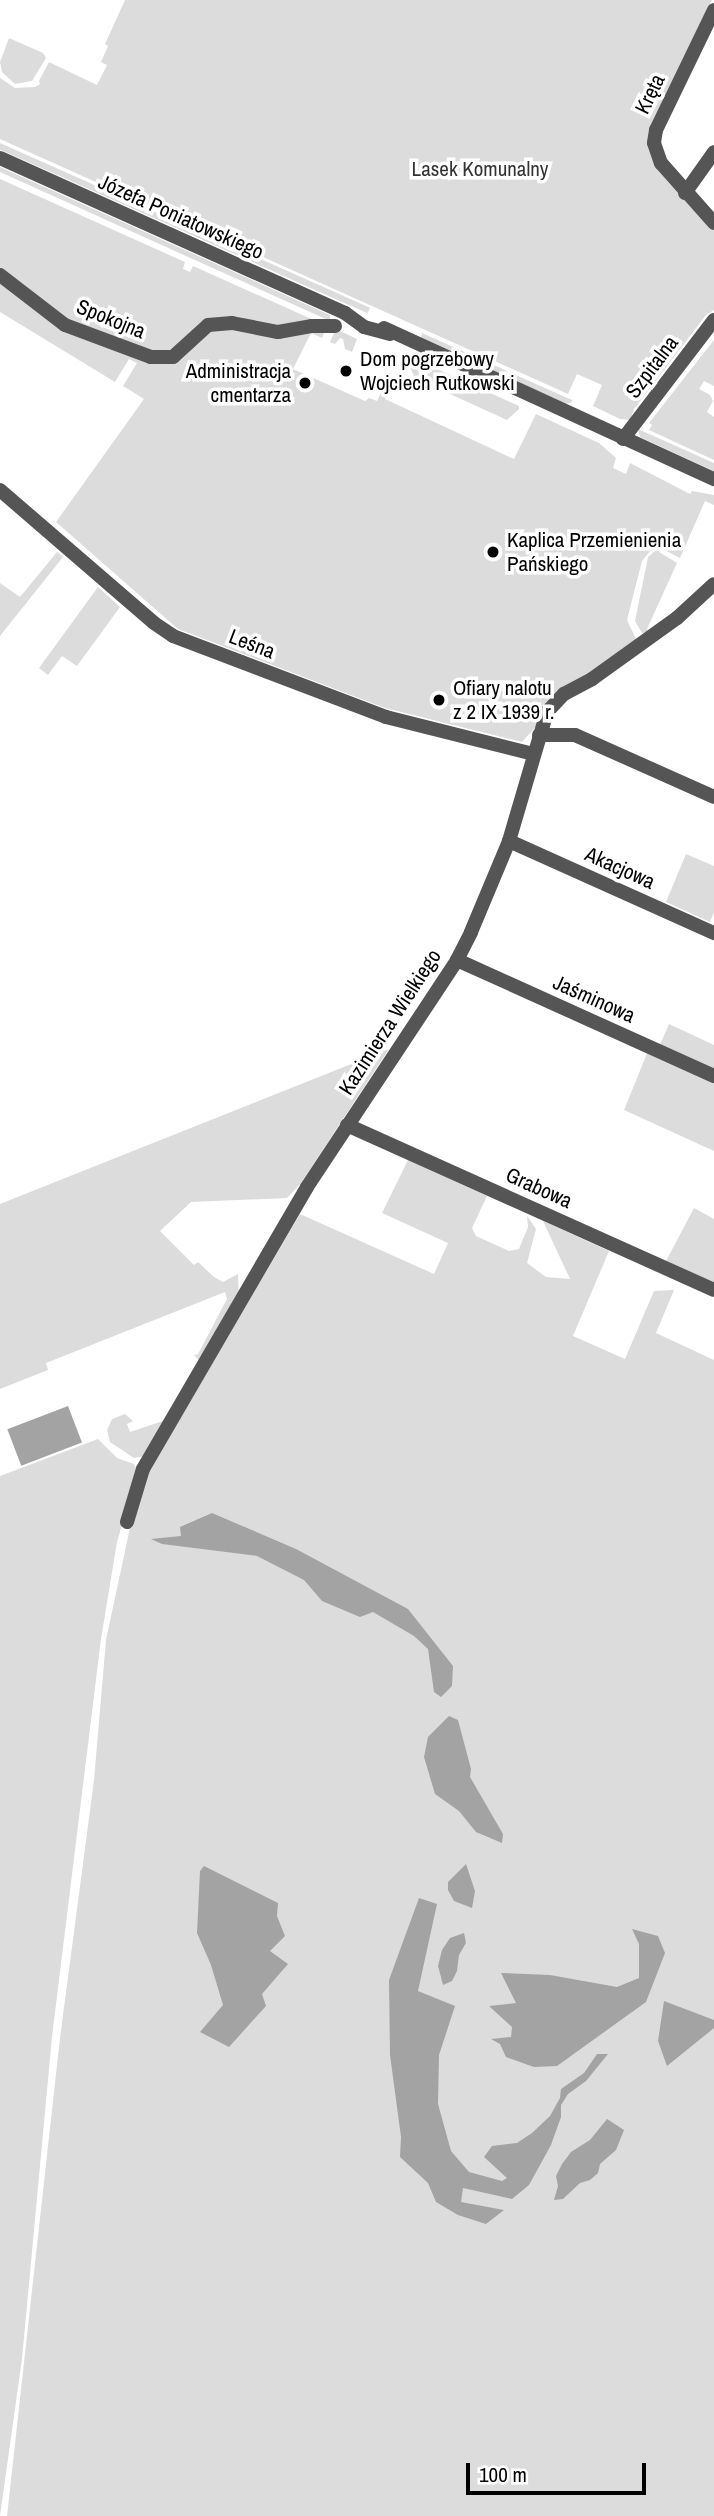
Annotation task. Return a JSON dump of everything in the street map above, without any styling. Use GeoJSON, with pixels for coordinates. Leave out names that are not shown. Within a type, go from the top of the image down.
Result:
{"type":"FeatureCollection","features":[{"type":"Feature","properties":{"kind":"street","name":"Kręta"},"geometry":{"type":"LineString","coordinates":[[714,9],[656,131],[654,143],[657,157],[685,193],[714,223]]}},
{"type":"Feature","properties":{"kind":"street"},"geometry":{"type":"LineString","coordinates":[[685,193],[714,152]]}},
{"type":"Feature","properties":{"kind":"street","name":"Józefa Poniatowskiego"},"geometry":{"type":"LineString","coordinates":[[0,158],[345,313],[374,332],[390,334],[714,479]]}},
{"type":"Feature","properties":{"kind":"street","name":"Spokojna"},"geometry":{"type":"LineString","coordinates":[[0,275],[65,324],[151,357],[173,357],[208,325],[232,323],[278,332],[312,326],[335,326]]}},
{"type":"Feature","properties":{"kind":"street","name":"Szpitalna"},"geometry":{"type":"LineString","coordinates":[[623,439],[714,320]]}},
{"type":"Feature","properties":{"kind":"street","name":"Leśna"},"geometry":{"type":"LineString","coordinates":[[0,490],[154,623],[173,636],[386,717],[533,754]]}},
{"type":"Feature","properties":{"kind":"street","name":"Kazimierza Wielkiego"},"geometry":{"type":"LineString","coordinates":[[127,1522],[143,1469],[307,1187],[457,960],[509,841],[547,712],[564,694],[593,679],[645,642],[714,584]]}},
{"type":"Feature","properties":{"kind":"street"},"geometry":{"type":"LineString","coordinates":[[547,712],[575,735],[714,797]]}},
{"type":"Feature","properties":{"kind":"street"},"geometry":{"type":"LineString","coordinates":[[539,735],[575,735]]}},
{"type":"Feature","properties":{"kind":"street","name":"Akacjowa"},"geometry":{"type":"LineString","coordinates":[[509,841],[714,933]]}},
{"type":"Feature","properties":{"kind":"street","name":"Jaśminowa"},"geometry":{"type":"LineString","coordinates":[[457,960],[714,1076]]}},
{"type":"Feature","properties":{"kind":"street","name":"Grabowa"},"geometry":{"type":"LineString","coordinates":[[347,1125],[714,1290]]}},
{"type":"Feature","properties":{"kind":"green space","name":"Lasek Komunalny"},"geometry":{"type":"Polygon","coordinates":[[[125,0],[712,0],[650,130],[650,150],[714,229],[714,310],[706,315],[634,409],[630,420],[620,419],[593,406],[602,385],[577,374],[568,394],[0,139],[0,78],[15,88],[35,87],[40,84],[49,62],[97,85],[107,65],[101,62],[108,46],[105,44],[125,0]]]}},
{"type":"Feature","properties":{"kind":"green space"},"geometry":{"type":"Polygon","coordinates":[[[9,38],[43,53],[46,58],[32,81],[15,84],[2,72],[0,62],[9,38]]]}},
{"type":"Feature","properties":{"kind":"green space"},"geometry":{"type":"Polygon","coordinates":[[[0,143],[370,308],[368,313],[0,150],[0,143]]]}},
{"type":"Feature","properties":{"kind":"green space"},"geometry":{"type":"Polygon","coordinates":[[[0,167],[330,315],[330,321],[0,172],[0,167]]]}},
{"type":"Feature","properties":{"kind":"green space"},"geometry":{"type":"Polygon","coordinates":[[[0,179],[185,262],[183,269],[190,272],[193,266],[327,326],[322,338],[311,333],[293,369],[365,401],[369,398],[377,401],[383,388],[388,390],[385,399],[514,459],[536,414],[599,443],[616,458],[613,468],[626,474],[630,463],[690,494],[692,491],[714,495],[714,505],[705,501],[680,558],[655,545],[642,561],[627,620],[636,639],[575,683],[522,742],[385,708],[178,629],[56,522],[144,399],[123,386],[137,363],[129,359],[115,382],[0,312],[0,179]]]}},
{"type":"Feature","properties":{"kind":"green space"},"geometry":{"type":"Polygon","coordinates":[[[336,329],[357,339],[352,352],[345,349],[343,339],[340,338],[335,344],[330,342],[336,329]]]}},
{"type":"Feature","properties":{"kind":"green space"},"geometry":{"type":"Polygon","coordinates":[[[422,333],[572,402],[566,404],[421,338],[422,333]]]}},
{"type":"Feature","properties":{"kind":"green space"},"geometry":{"type":"Polygon","coordinates":[[[714,340],[714,386],[704,381],[699,389],[710,395],[713,401],[707,412],[714,417],[714,460],[649,430],[652,425],[649,423],[714,340]]]}},
{"type":"Feature","properties":{"kind":"green space"},"geometry":{"type":"Polygon","coordinates":[[[415,359],[519,406],[519,409],[507,420],[415,378],[410,367],[415,359]]]}},
{"type":"Feature","properties":{"kind":"green space"},"geometry":{"type":"Polygon","coordinates":[[[638,429],[714,463],[714,471],[640,437],[638,429]]]}},
{"type":"Feature","properties":{"kind":"green space"},"geometry":{"type":"Polygon","coordinates":[[[656,550],[677,563],[647,629],[649,632],[642,633],[635,621],[648,557],[656,550]]]}},
{"type":"Feature","properties":{"kind":"green space"},"geometry":{"type":"Polygon","coordinates":[[[57,552],[63,557],[0,636],[0,583],[20,597],[57,552]]]}},
{"type":"Feature","properties":{"kind":"green space"},"geometry":{"type":"Polygon","coordinates":[[[98,587],[120,607],[77,666],[62,656],[48,675],[39,668],[98,587]]]}},
{"type":"Feature","properties":{"kind":"green space"},"geometry":{"type":"Polygon","coordinates":[[[686,854],[714,866],[714,912],[710,922],[666,902],[686,854]]]}},
{"type":"Feature","properties":{"kind":"green space"},"geometry":{"type":"Polygon","coordinates":[[[669,1024],[714,1045],[714,1151],[624,1110],[648,1051],[656,1054],[669,1024]]]}},
{"type":"Feature","properties":{"kind":"green space"},"geometry":{"type":"Polygon","coordinates":[[[389,1049],[301,1183],[287,1198],[191,1202],[160,1231],[194,1265],[198,1262],[223,1282],[238,1274],[239,1300],[145,1456],[134,1458],[110,1442],[107,1430],[112,1419],[125,1414],[133,1421],[127,1424],[130,1432],[166,1420],[200,1362],[194,1355],[198,1354],[227,1299],[225,1292],[46,1363],[48,1370],[0,1389],[0,1204],[389,1049]]]}},
{"type":"Feature","properties":{"kind":"green space"},"geometry":{"type":"Polygon","coordinates":[[[408,1160],[487,1196],[472,1228],[476,1236],[509,1251],[519,1249],[528,1227],[527,1216],[536,1229],[527,1263],[546,1277],[570,1279],[543,1221],[609,1251],[573,1336],[625,1359],[654,1291],[674,1290],[656,1333],[714,1360],[714,2516],[7,2516],[60,2038],[94,1780],[106,1640],[138,1490],[300,1214],[434,1274],[448,1243],[382,1213],[408,1160]]]}},
{"type":"Feature","properties":{"kind":"green space"},"geometry":{"type":"Polygon","coordinates":[[[694,1208],[714,1219],[714,1283],[665,1263],[694,1208]]]}},
{"type":"Feature","properties":{"kind":"green space"},"geometry":{"type":"Polygon","coordinates":[[[98,1439],[117,1458],[134,1464],[138,1472],[117,1542],[101,1639],[52,2037],[22,2359],[0,2516],[0,1476],[98,1439]]]}},
{"type":"Feature","properties":{"kind":"shaded area"},"geometry":{"type":"Polygon","coordinates":[[[68,1406],[82,1442],[21,1466],[7,1429],[68,1406]]]}},
{"type":"Feature","properties":{"kind":"shaded area"},"geometry":{"type":"Polygon","coordinates":[[[212,1513],[296,1549],[408,1609],[453,1666],[452,1686],[441,1697],[434,1692],[428,1649],[414,1636],[373,1612],[360,1617],[322,1601],[304,1580],[257,1556],[162,1544],[151,1539],[181,1536],[180,1527],[212,1513]]]}},
{"type":"Feature","properties":{"kind":"shaded area"},"geometry":{"type":"Polygon","coordinates":[[[449,1716],[458,1720],[471,1769],[470,1777],[503,1834],[502,1843],[476,1832],[459,1811],[435,1794],[424,1757],[428,1737],[449,1716]]]}},
{"type":"Feature","properties":{"kind":"shaded area"},"geometry":{"type":"Polygon","coordinates":[[[466,1864],[475,1891],[472,1908],[454,1901],[448,1890],[448,1882],[466,1864]]]}},
{"type":"Feature","properties":{"kind":"shaded area"},"geometry":{"type":"Polygon","coordinates":[[[204,1866],[278,1903],[277,1916],[285,1936],[270,1951],[288,1964],[262,1994],[266,2006],[229,2047],[200,2032],[223,2005],[211,1965],[197,1933],[200,1871],[204,1866]]]}},
{"type":"Feature","properties":{"kind":"shaded area"},"geometry":{"type":"Polygon","coordinates":[[[419,1898],[437,1904],[418,1991],[455,2006],[439,2055],[438,2104],[451,2151],[469,2172],[502,2181],[507,2178],[484,2157],[492,2146],[517,2143],[532,2133],[550,2116],[560,2098],[561,2089],[584,2073],[597,2054],[608,2054],[586,2081],[568,2094],[561,2105],[561,2117],[551,2145],[529,2185],[512,2199],[463,2188],[461,2202],[504,2210],[486,2224],[458,2215],[436,2202],[428,2183],[400,2157],[401,2137],[390,2055],[389,1980],[419,1898]]]}},
{"type":"Feature","properties":{"kind":"shaded area"},"geometry":{"type":"Polygon","coordinates":[[[632,1929],[658,1936],[665,1953],[646,2002],[557,2066],[534,2067],[506,2057],[500,2044],[491,2039],[511,2037],[512,2027],[489,2006],[516,2003],[501,1973],[550,1975],[617,1987],[639,1978],[639,1944],[632,1929]]]}},
{"type":"Feature","properties":{"kind":"shaded area"},"geometry":{"type":"Polygon","coordinates":[[[464,1933],[466,1943],[459,1955],[457,1971],[452,1981],[443,1985],[438,1966],[442,1950],[450,1938],[464,1933]]]}},
{"type":"Feature","properties":{"kind":"shaded area"},"geometry":{"type":"Polygon","coordinates":[[[664,2001],[714,2020],[714,2028],[667,2066],[658,2041],[664,2001]]]}},
{"type":"Feature","properties":{"kind":"shaded area"},"geometry":{"type":"Polygon","coordinates":[[[607,2119],[624,2130],[616,2150],[600,2164],[598,2173],[590,2180],[580,2183],[563,2199],[554,2200],[558,2186],[556,2176],[562,2164],[571,2152],[590,2140],[607,2119]]]}},
{"type":"Feature","properties":{"kind":"place","name":"Dom pogrzebowy Wojciech Rutkowski"},"geometry":{"type":"Point","coordinates":[346,371]}},
{"type":"Feature","properties":{"kind":"place","name":"Administracja cmentarza"},"geometry":{"type":"Point","coordinates":[305,383]}},
{"type":"Feature","properties":{"kind":"place","name":"Kaplica Przemienienia Pańskiego"},"geometry":{"type":"Point","coordinates":[493,552]}},
{"type":"Feature","properties":{"kind":"place","name":"Ofiary nalotu z 2 IX 1939 r."},"geometry":{"type":"Point","coordinates":[439,700]}}]}
